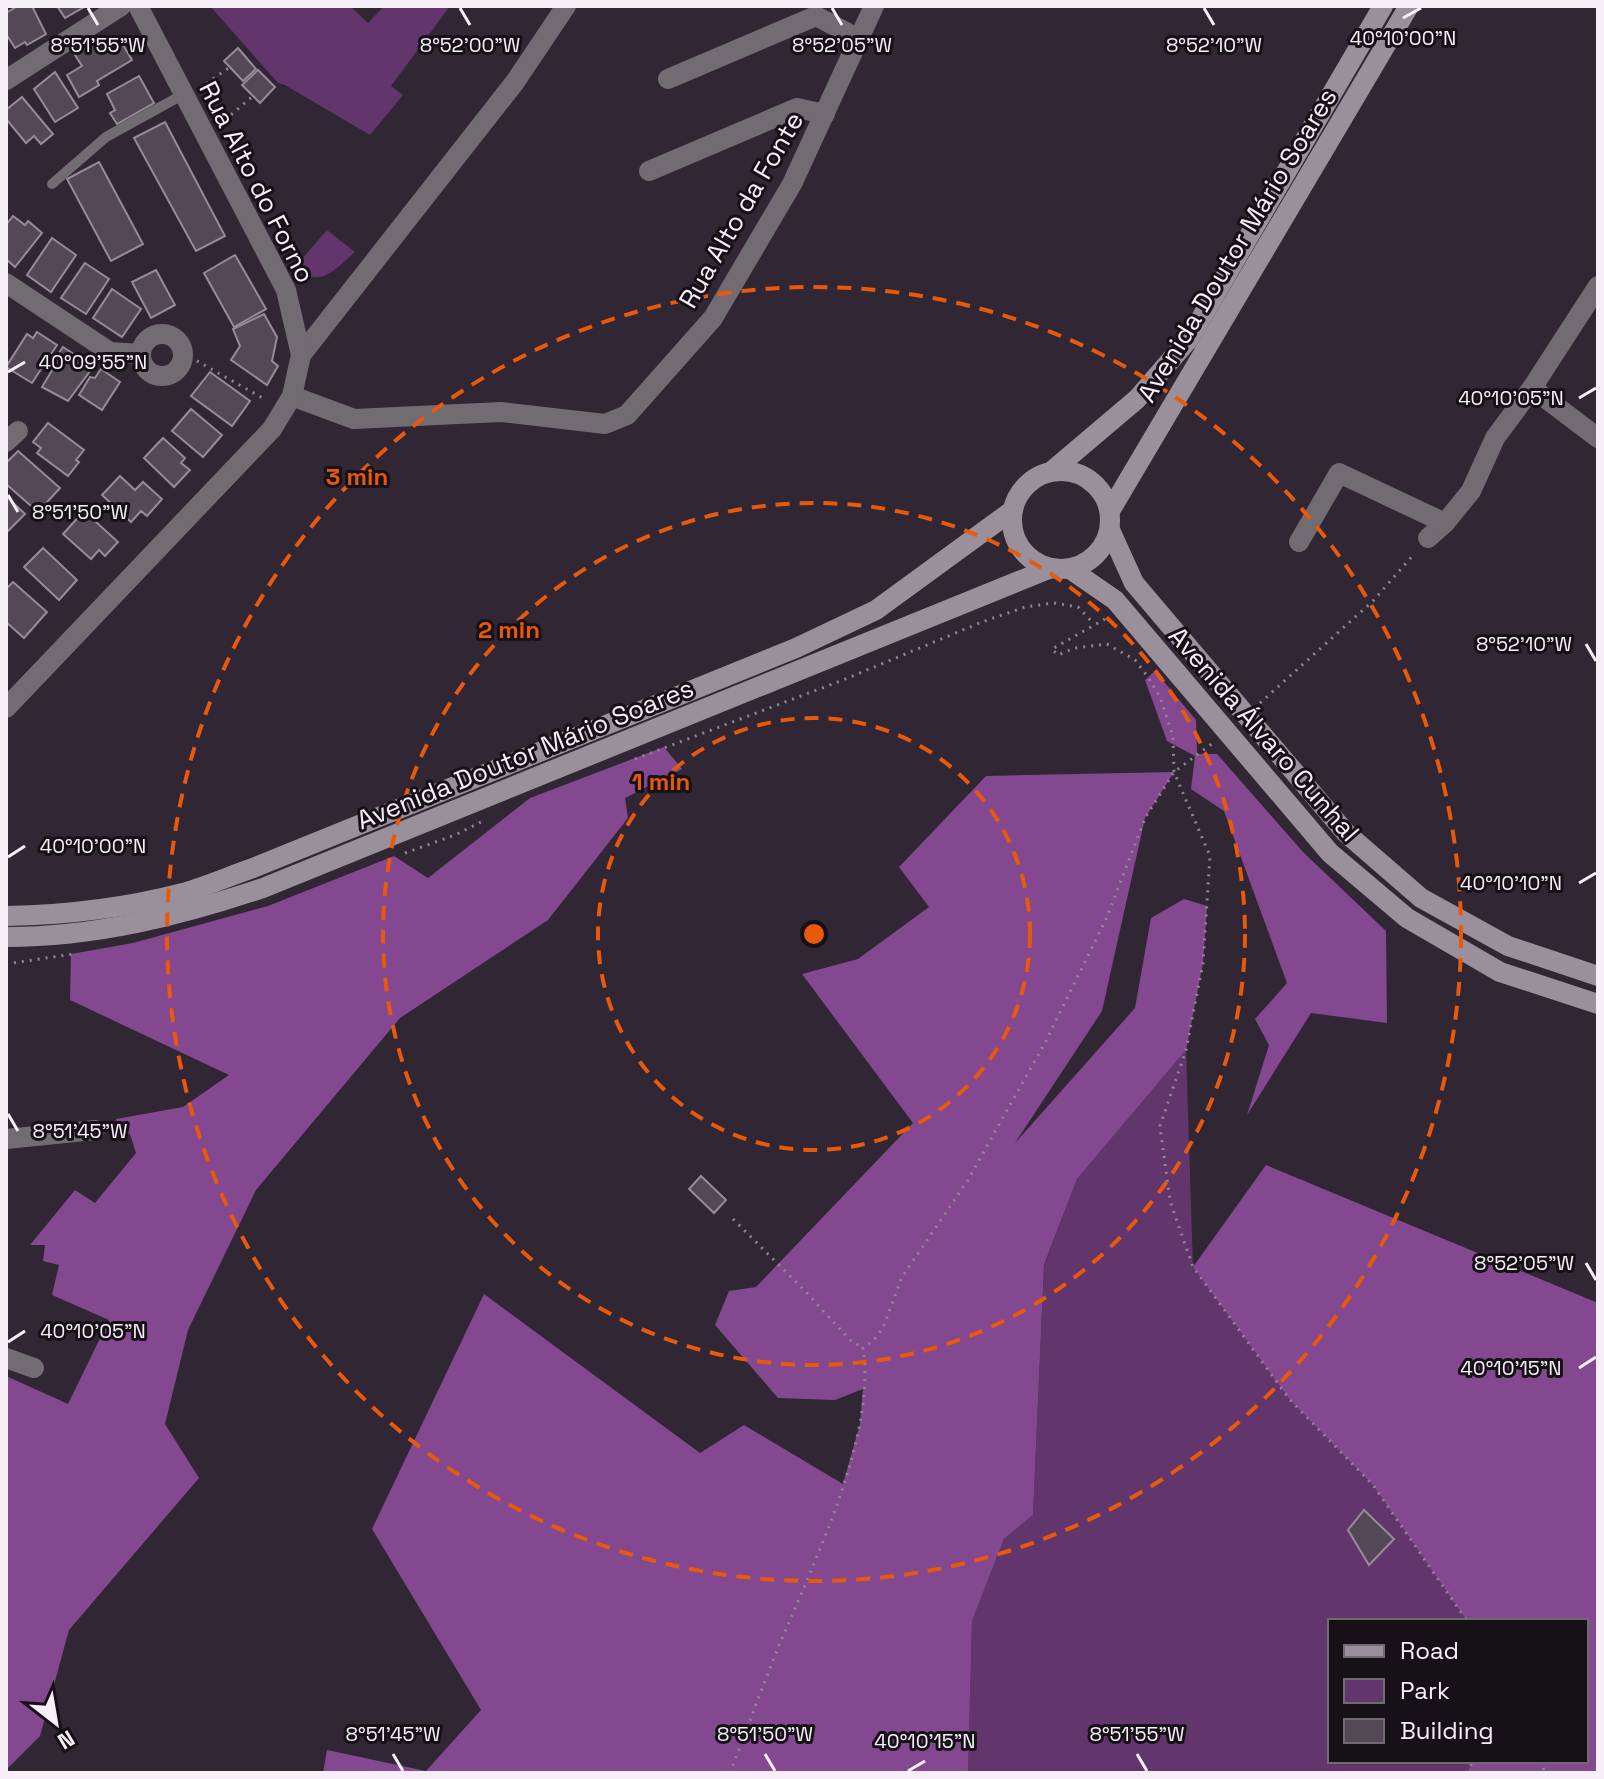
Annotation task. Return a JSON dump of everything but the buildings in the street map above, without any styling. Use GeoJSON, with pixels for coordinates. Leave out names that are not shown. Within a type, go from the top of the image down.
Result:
{"type":"FeatureCollection","features":[{"type":"Feature","properties":{"kind":"main road","name":"Avenida Doutor Mário Soares"},"geometry":{"type":"LineString","coordinates":[[1052,471],[1137,399],[1189,339],[1383,6]]}},
{"type":"Feature","properties":{"kind":"main road","name":"Avenida Doutor Mário Soares"},"geometry":{"type":"LineString","coordinates":[[1110,520],[1409,6]]}},
{"type":"Feature","properties":{"kind":"main road"},"geometry":{"type":"LineString","coordinates":[[1052,471],[1071,471],[1089,479],[1103,493],[1110,520],[1102,548],[1088,561],[1061,569],[1033,561],[1020,547],[1012,529],[1013,510],[1020,492],[1034,478],[1052,471]]}},
{"type":"Feature","properties":{"kind":"main road","name":"Avenida Doutor Mário Soares"},"geometry":{"type":"LineString","coordinates":[[6,916],[120,907],[186,892],[268,862],[796,648],[876,610],[1013,510]]}},
{"type":"Feature","properties":{"kind":"main road","name":"Avenida Álvaro Cunhal"},"geometry":{"type":"LineString","coordinates":[[1110,520],[1134,583],[1346,833],[1421,898],[1508,946],[1598,976]]}},
{"type":"Feature","properties":{"kind":"main road","name":"Avenida Doutor Mário Soares"},"geometry":{"type":"LineString","coordinates":[[6,937],[43,937],[131,925],[198,910],[263,888],[1061,569]]}},
{"type":"Feature","properties":{"kind":"main road","name":"Avenida Álvaro Cunhal"},"geometry":{"type":"LineString","coordinates":[[1061,569],[1115,600],[1330,853],[1407,918],[1500,972],[1598,1004]]}},
{"type":"Feature","properties":{"kind":"street"},"geometry":{"type":"LineString","coordinates":[[6,80],[121,6]]}},
{"type":"Feature","properties":{"kind":"street","name":"Rua Alto do Forno"},"geometry":{"type":"LineString","coordinates":[[6,708],[272,429],[288,403],[301,355],[286,290],[138,6]]}},
{"type":"Feature","properties":{"kind":"street"},"geometry":{"type":"LineString","coordinates":[[301,355],[515,82],[566,6]]}},
{"type":"Feature","properties":{"kind":"street","name":"Rua Alto da Fonte"},"geometry":{"type":"LineString","coordinates":[[288,403],[354,419],[501,412],[605,424],[627,415],[713,318],[792,184],[874,6]]}},
{"type":"Feature","properties":{"kind":"street"},"geometry":{"type":"LineString","coordinates":[[668,79],[816,16],[859,39]]}},
{"type":"Feature","properties":{"kind":"street"},"geometry":{"type":"LineString","coordinates":[[649,171],[797,108],[825,114]]}},
{"type":"Feature","properties":{"kind":"street"},"geometry":{"type":"LineString","coordinates":[[6,283],[110,352],[141,354]]}},
{"type":"Feature","properties":{"kind":"street"},"geometry":{"type":"LineString","coordinates":[[1428,538],[1445,523],[1471,491],[1495,438],[1532,388],[1598,286]]}},
{"type":"Feature","properties":{"kind":"street"},"geometry":{"type":"LineString","coordinates":[[158,334],[172,336],[183,353],[175,370],[163,375],[157,375],[146,367],[141,354],[146,341],[158,334]]}},
{"type":"Feature","properties":{"kind":"street"},"geometry":{"type":"LineString","coordinates":[[1532,388],[1598,438]]}},
{"type":"Feature","properties":{"kind":"street"},"geometry":{"type":"LineString","coordinates":[[1299,542],[1339,473],[1445,523]]}},
{"type":"Feature","properties":{"kind":"street"},"geometry":{"type":"LineString","coordinates":[[6,1139],[95,1130]]}},
{"type":"Feature","properties":{"kind":"street"},"geometry":{"type":"LineString","coordinates":[[6,1358],[34,1368]]}},
{"type":"Feature","properties":{"kind":"lane"},"geometry":{"type":"LineString","coordinates":[[52,184],[106,137],[185,96]]}},
{"type":"Feature","properties":{"kind":"path"},"geometry":{"type":"LineString","coordinates":[[185,96],[230,67]]}},
{"type":"Feature","properties":{"kind":"path"},"geometry":{"type":"LineString","coordinates":[[206,136],[253,96]]}},
{"type":"Feature","properties":{"kind":"path"},"geometry":{"type":"LineString","coordinates":[[183,353],[288,403]]}},
{"type":"Feature","properties":{"kind":"path"},"geometry":{"type":"LineString","coordinates":[[1260,703],[1373,601],[1428,538]]}},
{"type":"Feature","properties":{"kind":"path"},"geometry":{"type":"LineString","coordinates":[[1116,614],[1052,649],[1058,655],[1075,648],[1107,644],[1135,660],[1160,697],[1173,736],[1174,772],[1210,856],[1200,978],[1186,1050],[1160,1126],[1170,1201],[1193,1267],[1290,1400],[1373,1485],[1466,1619]]}},
{"type":"Feature","properties":{"kind":"path"},"geometry":{"type":"LineString","coordinates":[[863,1348],[883,1328],[902,1277],[968,1180],[1046,1041],[1107,917],[1145,818],[1174,772],[1214,742]]}},
{"type":"Feature","properties":{"kind":"path"},"geometry":{"type":"LineString","coordinates":[[730,1773],[843,1485],[860,1424],[865,1361],[863,1348],[850,1340],[733,1219]]}},
{"type":"Feature","properties":{"kind":"green space"},"geometry":{"type":"Polygon","coordinates":[[[210,6],[350,6],[368,23],[384,6],[450,6],[391,86],[403,95],[370,135],[278,83],[210,6]]]}},
{"type":"Feature","properties":{"kind":"green space"},"geometry":{"type":"Polygon","coordinates":[[[327,230],[355,252],[327,275],[312,277],[296,266],[327,230]]]}},
{"type":"Feature","properties":{"kind":"green space"},"geometry":{"type":"Polygon","coordinates":[[[1186,1050],[1193,1267],[1290,1400],[1373,1485],[1466,1619],[1328,1619],[1328,1763],[1472,1763],[1467,1773],[968,1773],[972,1621],[1004,1539],[1033,1515],[1044,1266],[1077,1179],[1186,1050]]]}},
{"type":"Feature","properties":{"kind":"shaded area"},"geometry":{"type":"Polygon","coordinates":[[[1155,671],[1196,720],[1197,754],[1217,754],[1303,852],[1386,931],[1387,1023],[1311,1013],[1247,1115],[1269,1045],[1255,1019],[1287,983],[1224,811],[1191,789],[1195,756],[1167,741],[1145,680],[1155,671]]]}},
{"type":"Feature","properties":{"kind":"shaded area"},"geometry":{"type":"Polygon","coordinates":[[[664,747],[682,769],[625,798],[628,818],[548,920],[400,1018],[256,1190],[188,1330],[165,1424],[199,1478],[69,1630],[40,1736],[6,1770],[6,1376],[68,1404],[109,1320],[52,1295],[59,1265],[43,1261],[45,1245],[30,1245],[75,1190],[95,1203],[136,1153],[130,1134],[118,1132],[116,1119],[183,1107],[229,1075],[70,1000],[71,954],[133,943],[268,906],[394,856],[428,878],[530,798],[664,747]]]}},
{"type":"Feature","properties":{"kind":"shaded area"},"geometry":{"type":"Polygon","coordinates":[[[1174,772],[1145,818],[1102,1011],[1015,1143],[1135,1008],[1151,918],[1184,899],[1207,906],[1203,963],[1186,1050],[1077,1179],[1044,1265],[1033,1515],[1004,1539],[972,1621],[968,1773],[323,1773],[327,1750],[426,1771],[481,1710],[372,1529],[484,1294],[700,1453],[744,1425],[843,1484],[860,1424],[863,1389],[835,1400],[778,1398],[715,1325],[729,1291],[756,1287],[913,1123],[802,974],[858,959],[929,907],[899,867],[986,776],[1174,772]]]}},
{"type":"Feature","properties":{"kind":"shaded area"},"geometry":{"type":"Polygon","coordinates":[[[1266,1165],[1598,1303],[1598,1773],[1467,1773],[1472,1763],[1588,1763],[1588,1619],[1466,1619],[1373,1485],[1290,1400],[1193,1267],[1266,1165]]]}}]}
